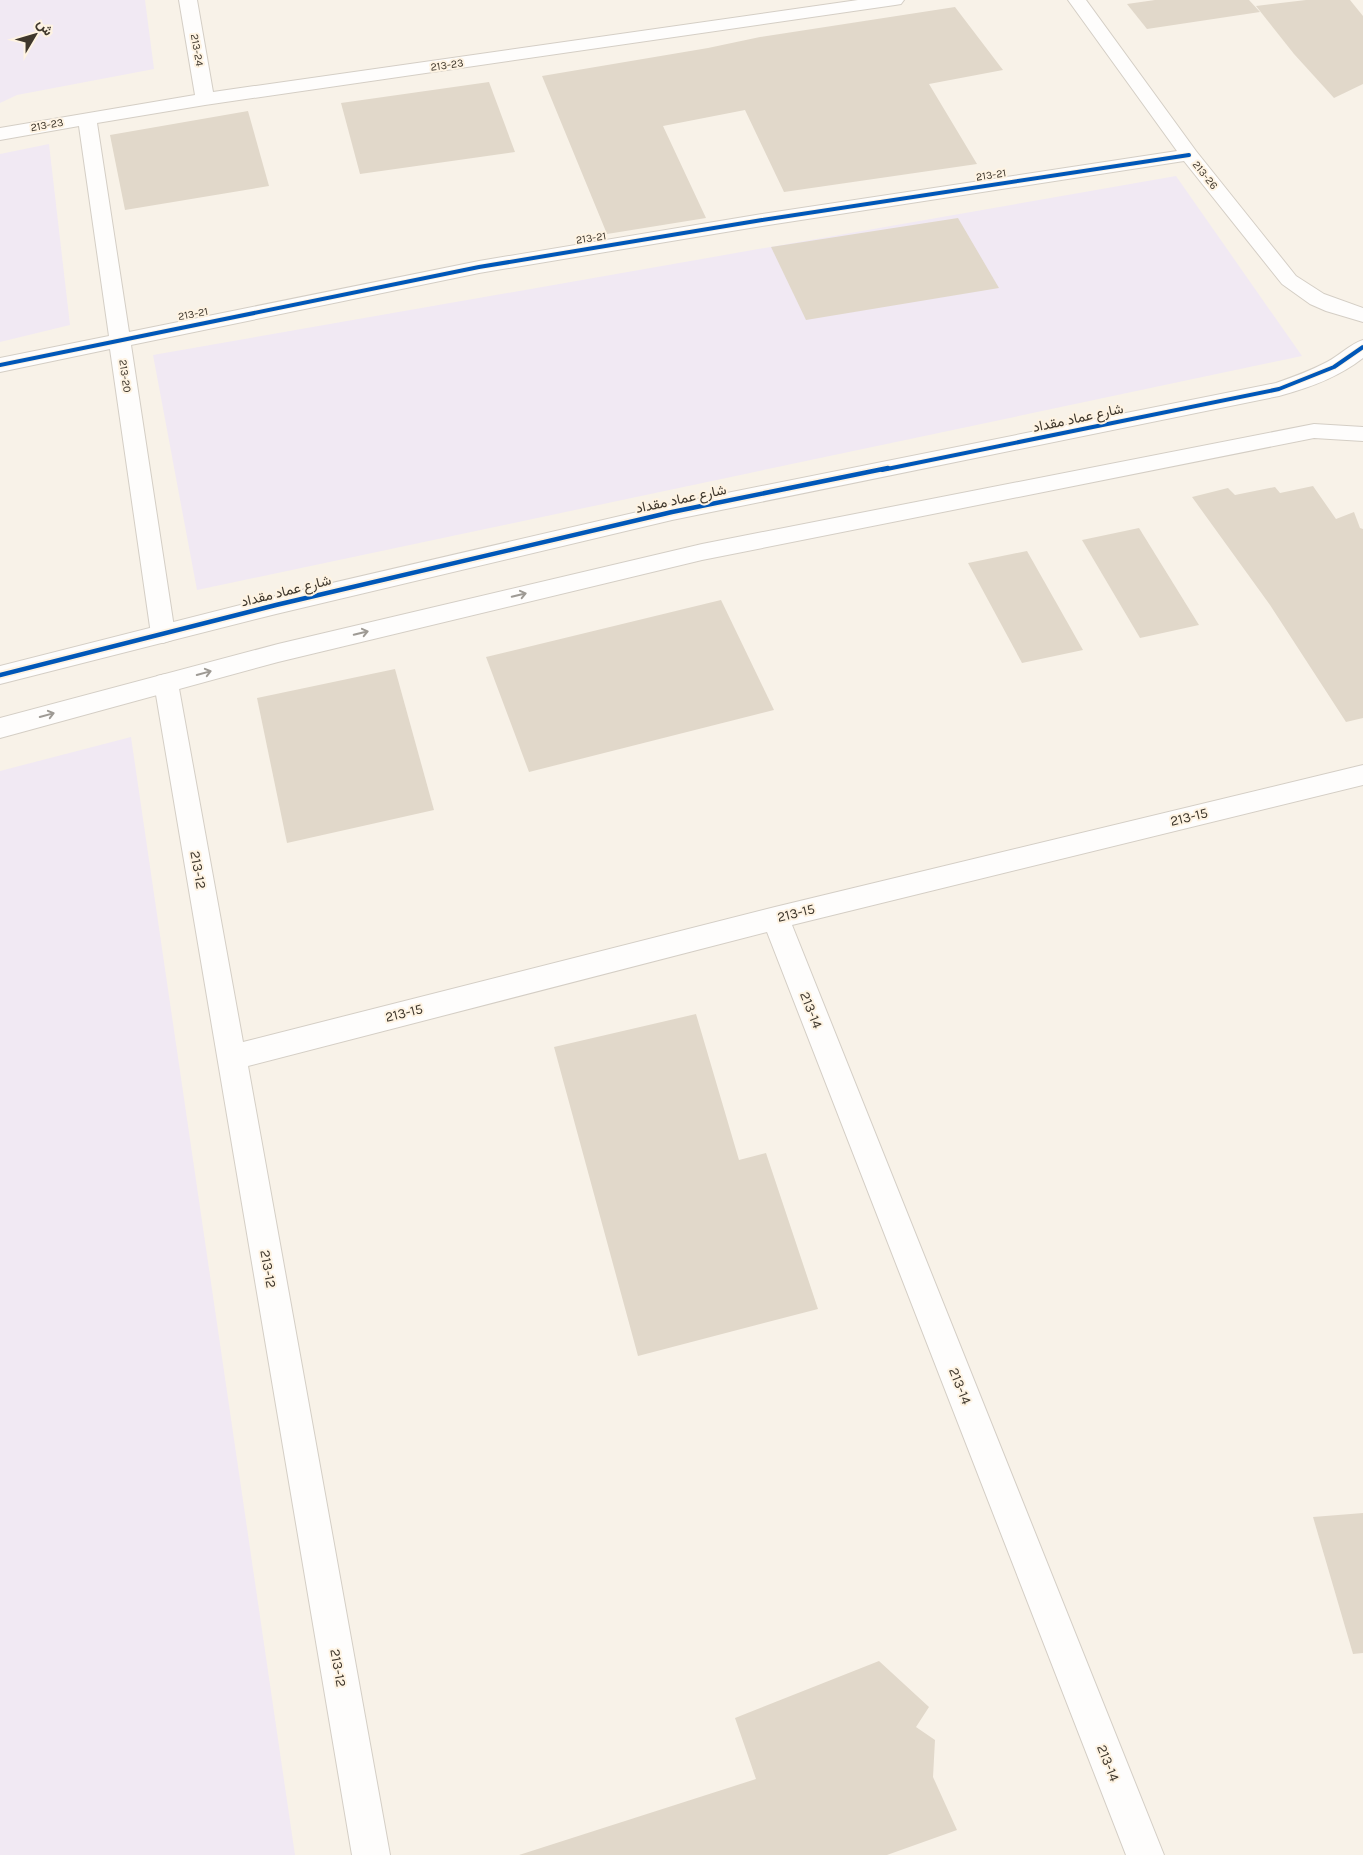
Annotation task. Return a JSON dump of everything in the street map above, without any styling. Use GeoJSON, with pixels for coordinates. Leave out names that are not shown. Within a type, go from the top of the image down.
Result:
{"type":"FeatureCollection","features":[{"type":"Feature","properties":{"kind":"street","name":"213-24"},"geometry":{"type":"LineString","coordinates":[[188,0],[205,100]]}},
{"type":"Feature","properties":{"kind":"street","name":"213-23"},"geometry":{"type":"LineString","coordinates":[[0,134],[87,118],[205,100],[895,0]]}},
{"type":"Feature","properties":{"kind":"street","name":"213-26"},"geometry":{"type":"LineString","coordinates":[[1077,0],[1189,155],[1290,280],[1333,306],[1363,315]]}},
{"type":"Feature","properties":{"kind":"street","name":"213-20"},"geometry":{"type":"LineString","coordinates":[[87,118],[163,634]]}},
{"type":"Feature","properties":{"kind":"street","name":"213-21"},"geometry":{"type":"LineString","coordinates":[[0,365],[479,267],[762,220],[1189,155]]}},
{"type":"Feature","properties":{"kind":"street","name":"شارع عماد مقداد"},"geometry":{"type":"LineString","coordinates":[[0,674],[672,512],[1280,388],[1325,372],[1349,360],[1363,347]]}},
{"type":"Feature","properties":{"kind":"street"},"geometry":{"type":"LineString","coordinates":[[0,728],[288,651],[702,552],[1146,463],[1314,432],[1363,434]]}},
{"type":"Feature","properties":{"kind":"street","name":"213-12"},"geometry":{"type":"LineString","coordinates":[[166,683],[371,1855]]}},
{"type":"Feature","properties":{"kind":"street","name":"213-15"},"geometry":{"type":"LineString","coordinates":[[231,1058],[775,918],[1363,776]]}},
{"type":"Feature","properties":{"kind":"street","name":"213-14"},"geometry":{"type":"LineString","coordinates":[[775,918],[1144,1855]]}},
{"type":"Feature","properties":{"kind":"shaded area"},"geometry":{"type":"Polygon","coordinates":[[[0,0],[145,0],[154,69],[17,95],[0,103],[0,0]]]}},
{"type":"Feature","properties":{"kind":"shaded area"},"geometry":{"type":"Polygon","coordinates":[[[49,144],[70,325],[0,342],[0,154],[49,144]]]}},
{"type":"Feature","properties":{"kind":"shaded area"},"geometry":{"type":"Polygon","coordinates":[[[1176,176],[1302,356],[197,590],[153,355],[1176,176]]]}},
{"type":"Feature","properties":{"kind":"shaded area"},"geometry":{"type":"Polygon","coordinates":[[[131,737],[295,1855],[0,1855],[0,771],[131,737]]]}},
{"type":"Feature","properties":{"kind":"building"},"geometry":{"type":"Polygon","coordinates":[[[1155,0],[1249,0],[1260,12],[1147,29],[1127,4],[1155,0]]]}},
{"type":"Feature","properties":{"kind":"building"},"geometry":{"type":"Polygon","coordinates":[[[1306,0],[1350,0],[1363,16],[1363,84],[1334,98],[1294,54],[1256,6],[1306,0]]]}},
{"type":"Feature","properties":{"kind":"building"},"geometry":{"type":"Polygon","coordinates":[[[955,7],[1003,70],[929,84],[977,164],[784,192],[745,110],[663,126],[706,218],[607,234],[542,76],[708,48],[760,37],[955,7]]]}},
{"type":"Feature","properties":{"kind":"building"},"geometry":{"type":"Polygon","coordinates":[[[489,82],[515,152],[360,174],[341,103],[489,82]]]}},
{"type":"Feature","properties":{"kind":"building"},"geometry":{"type":"Polygon","coordinates":[[[248,111],[269,186],[125,210],[110,135],[248,111]]]}},
{"type":"Feature","properties":{"kind":"building"},"geometry":{"type":"Polygon","coordinates":[[[958,218],[999,288],[806,320],[771,247],[958,218]]]}},
{"type":"Feature","properties":{"kind":"building"},"geometry":{"type":"Polygon","coordinates":[[[1313,486],[1336,519],[1354,512],[1360,528],[1363,529],[1363,718],[1346,722],[1270,605],[1192,497],[1228,488],[1235,495],[1275,487],[1280,493],[1313,486]]]}},
{"type":"Feature","properties":{"kind":"building"},"geometry":{"type":"Polygon","coordinates":[[[1139,528],[1199,625],[1140,638],[1082,540],[1139,528]]]}},
{"type":"Feature","properties":{"kind":"building"},"geometry":{"type":"Polygon","coordinates":[[[1027,551],[1083,650],[1022,663],[968,563],[1027,551]]]}},
{"type":"Feature","properties":{"kind":"building"},"geometry":{"type":"Polygon","coordinates":[[[721,600],[774,710],[529,772],[486,657],[721,600]]]}},
{"type":"Feature","properties":{"kind":"building"},"geometry":{"type":"Polygon","coordinates":[[[395,669],[434,810],[287,843],[257,698],[395,669]]]}},
{"type":"Feature","properties":{"kind":"building"},"geometry":{"type":"Polygon","coordinates":[[[696,1014],[739,1160],[766,1153],[818,1309],[638,1356],[554,1047],[696,1014]]]}},
{"type":"Feature","properties":{"kind":"building"},"geometry":{"type":"Polygon","coordinates":[[[1363,1513],[1363,1653],[1353,1654],[1313,1517],[1363,1513]]]}},
{"type":"Feature","properties":{"kind":"building"},"geometry":{"type":"Polygon","coordinates":[[[879,1661],[929,1707],[916,1727],[935,1740],[933,1777],[957,1830],[887,1855],[519,1855],[756,1779],[735,1718],[879,1661]]]}},
{"type":"Feature","properties":{"kind":"cycle path"},"geometry":{"type":"LineString","coordinates":[[0,365],[479,267],[762,220],[1189,155]]}},
{"type":"Feature","properties":{"kind":"cycle path"},"geometry":{"type":"LineString","coordinates":[[0,675],[276,605],[672,512],[1279,389],[1334,367],[1363,347]]}}]}
